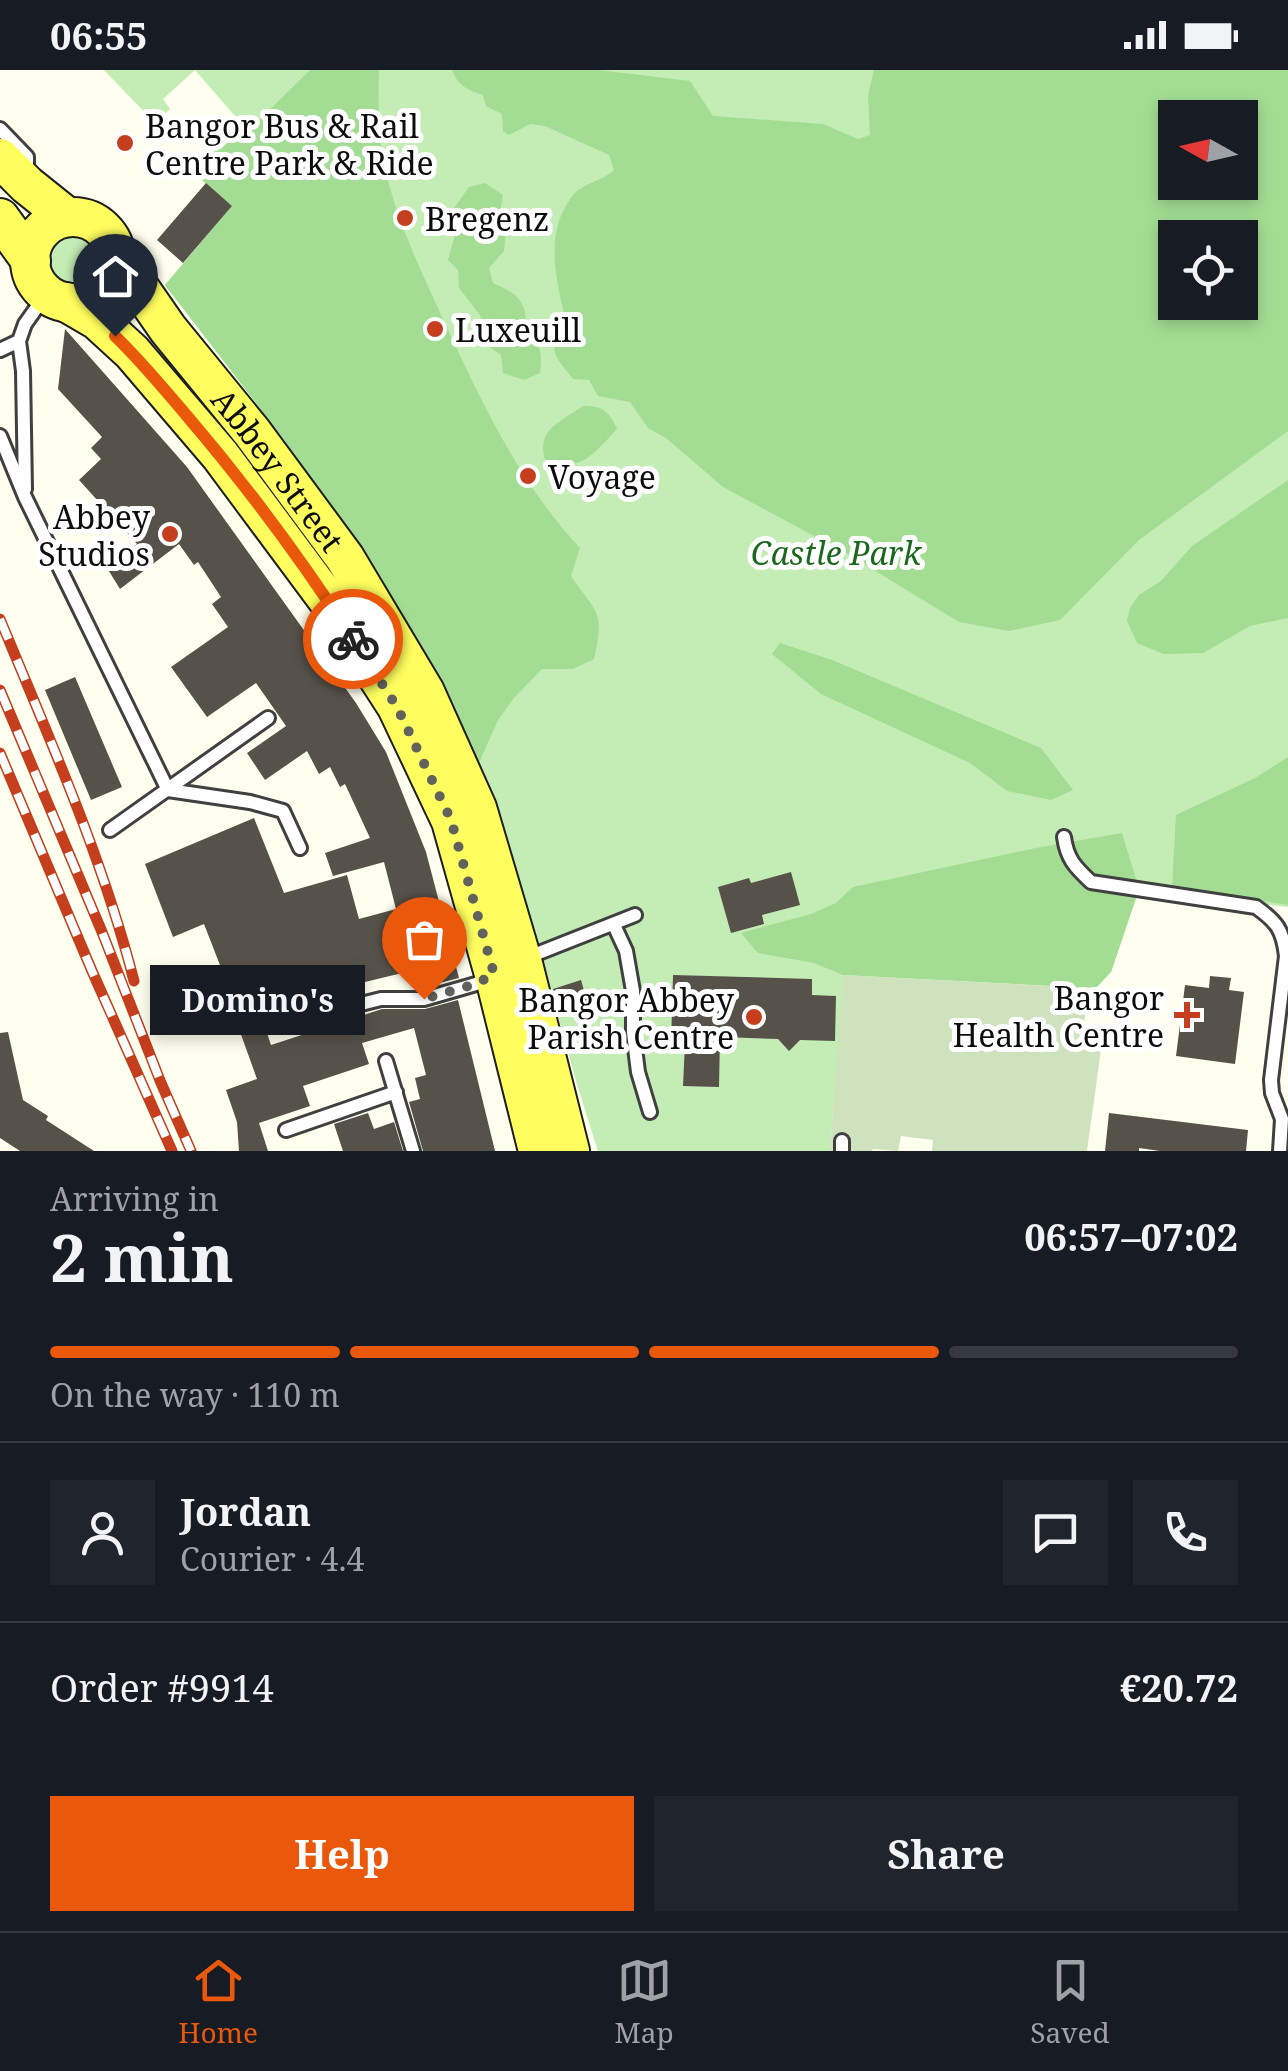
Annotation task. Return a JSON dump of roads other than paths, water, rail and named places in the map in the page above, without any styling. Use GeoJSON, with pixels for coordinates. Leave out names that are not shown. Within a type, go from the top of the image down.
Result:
{"type":"FeatureCollection","features":[{"type":"Feature","properties":{"kind":"main road"},"geometry":{"type":"LineString","coordinates":[[0,158],[67,217]]}},
{"type":"Feature","properties":{"kind":"main road"},"geometry":{"type":"LineString","coordinates":[[67,217],[95,222],[113,242],[116,254],[116,267],[103,291],[79,302],[48,285],[32,248],[45,228],[67,217]]}},
{"type":"Feature","properties":{"kind":"main road","name":"Abbey Street"},"geometry":{"type":"LineString","coordinates":[[0,218],[48,285],[97,320],[132,352],[220,456],[330,602],[397,707],[451,820],[508,967],[563,1150]]}},
{"type":"Feature","properties":{"kind":"main road","name":"Abbey Street"},"geometry":{"type":"LineString","coordinates":[[116,254],[168,329],[252,432],[345,558],[425,692],[478,808],[508,967]]}},
{"type":"Feature","properties":{"kind":"lane"},"geometry":{"type":"LineString","coordinates":[[0,129],[27,157],[27,185]]}},
{"type":"Feature","properties":{"kind":"lane"},"geometry":{"type":"LineString","coordinates":[[25,496],[19,341],[48,285]]}},
{"type":"Feature","properties":{"kind":"lane"},"geometry":{"type":"LineString","coordinates":[[0,350],[19,341]]}},
{"type":"Feature","properties":{"kind":"lane"},"geometry":{"type":"LineString","coordinates":[[0,436],[25,496],[168,790]]}},
{"type":"Feature","properties":{"kind":"lane"},"geometry":{"type":"LineString","coordinates":[[110,830],[268,718]]}},
{"type":"Feature","properties":{"kind":"lane"},"geometry":{"type":"LineString","coordinates":[[168,790],[283,811],[300,848]]}},
{"type":"Feature","properties":{"kind":"lane"},"geometry":{"type":"LineString","coordinates":[[1064,837],[1066,853],[1091,882],[1256,907],[1274,920],[1284,938],[1286,956],[1271,1080],[1282,1119],[1280,1151]]}},
{"type":"Feature","properties":{"kind":"lane"},"geometry":{"type":"LineString","coordinates":[[285,1023],[380,999],[424,999],[476,984],[583,934],[634,916]]}},
{"type":"Feature","properties":{"kind":"lane"},"geometry":{"type":"LineString","coordinates":[[614,925],[626,952],[633,991],[638,1072],[650,1112]]}},
{"type":"Feature","properties":{"kind":"lane"},"geometry":{"type":"LineString","coordinates":[[386,1061],[410,1150]]}},
{"type":"Feature","properties":{"kind":"lane"},"geometry":{"type":"LineString","coordinates":[[286,1130],[396,1092]]}},
{"type":"Feature","properties":{"kind":"railway"},"geometry":{"type":"LineString","coordinates":[[0,619],[90,843],[134,981]]}},
{"type":"Feature","properties":{"kind":"railway"},"geometry":{"type":"LineString","coordinates":[[0,690],[191,1151]]}},
{"type":"Feature","properties":{"kind":"railway"},"geometry":{"type":"LineString","coordinates":[[0,753],[172,1151]]}},
{"type":"Feature","properties":{"kind":"place","name":"Bangor Bus & Rail Centre Park & Ride"},"geometry":{"type":"Point","coordinates":[125,143]}},
{"type":"Feature","properties":{"kind":"place","name":"Bregenz"},"geometry":{"type":"Point","coordinates":[405,218]}},
{"type":"Feature","properties":{"kind":"place","name":"Luxeuill"},"geometry":{"type":"Point","coordinates":[435,329]}},
{"type":"Feature","properties":{"kind":"place","name":"Voyage"},"geometry":{"type":"Point","coordinates":[528,476]}},
{"type":"Feature","properties":{"kind":"place","name":"Abbey Studios"},"geometry":{"type":"Point","coordinates":[170,534]}},
{"type":"Feature","properties":{"kind":"place","name":"Domino's"},"geometry":{"type":"Point","coordinates":[424,999]}},
{"type":"Feature","properties":{"kind":"place","name":"Bangor Health Centre"},"geometry":{"type":"Point","coordinates":[1187,1015]}},
{"type":"Feature","properties":{"kind":"place","name":"Bangor Abbey Parish Centre"},"geometry":{"type":"Point","coordinates":[754,1017]}},
{"type":"Feature","properties":{"kind":"park label","name":"Castle Park"},"geometry":{"type":"Point","coordinates":[836,552]}}]}
